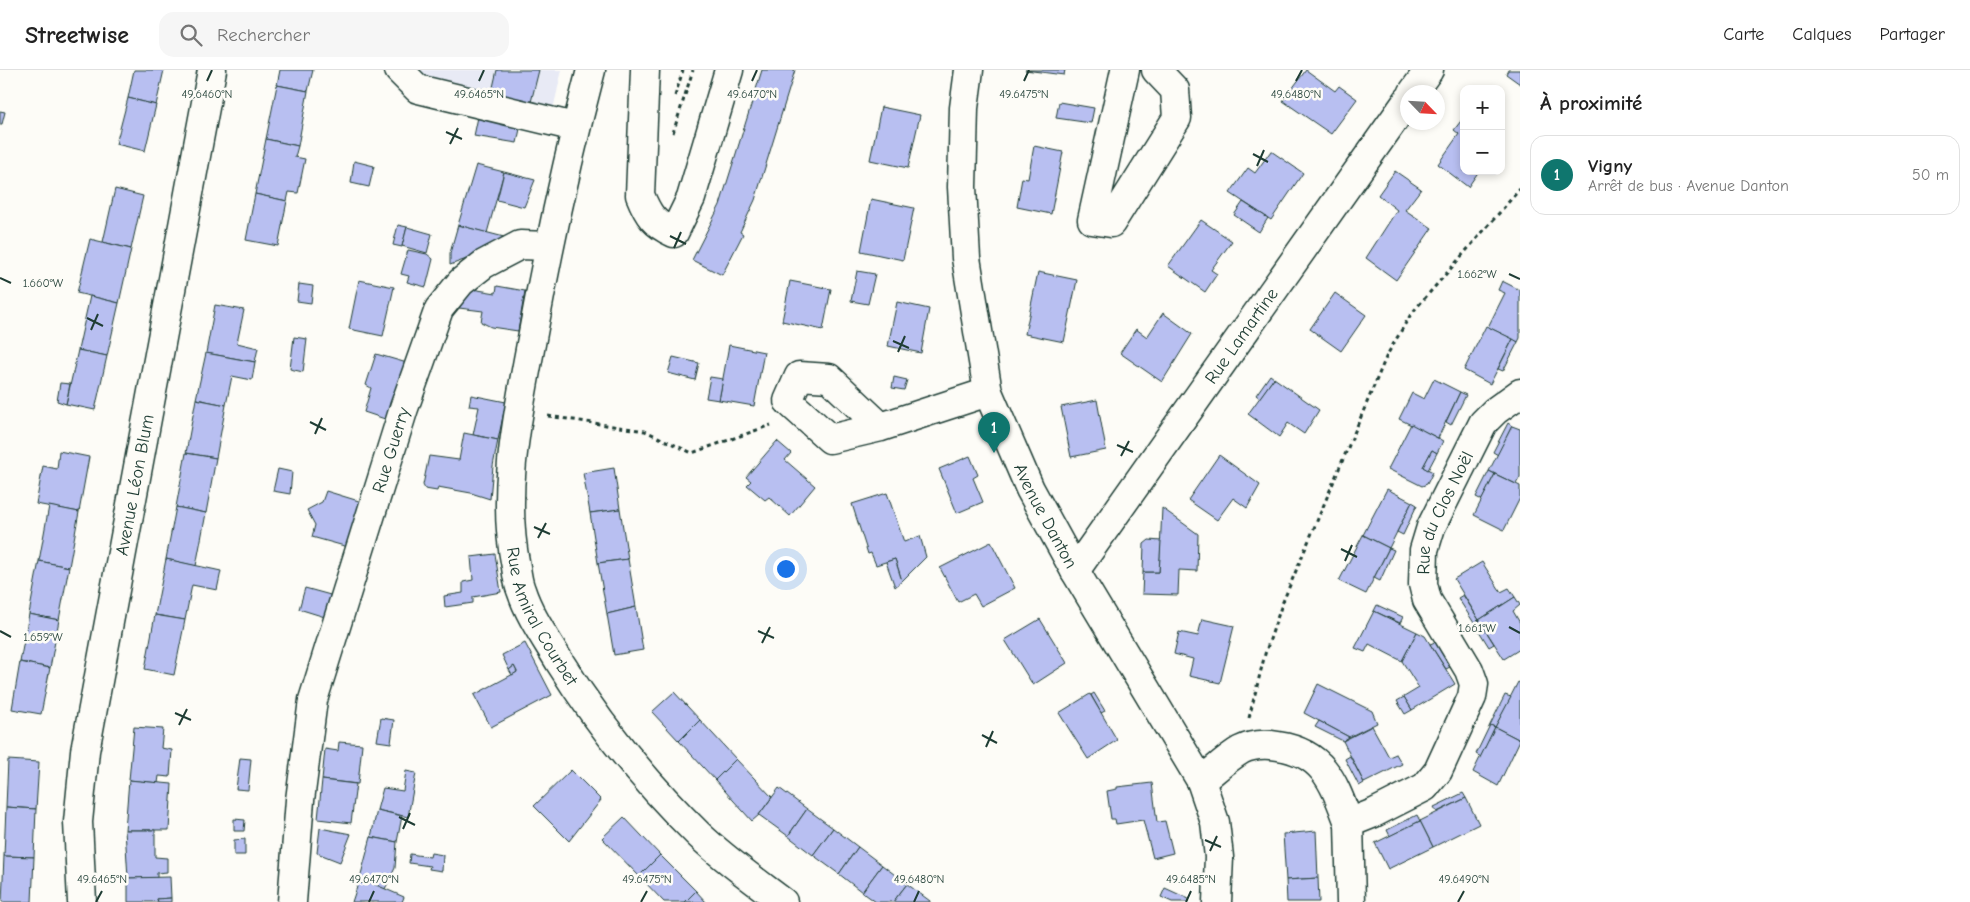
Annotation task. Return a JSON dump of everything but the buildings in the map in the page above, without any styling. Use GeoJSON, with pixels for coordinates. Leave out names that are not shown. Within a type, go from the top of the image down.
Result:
{"type":"FeatureCollection","features":[{"type":"Feature","properties":{"kind":"street","name":"Avenue Léon Blum"},"geometry":{"type":"LineString","coordinates":[[82,902],[78,822],[85,751],[212,70]]}},
{"type":"Feature","properties":{"kind":"street"},"geometry":{"type":"LineString","coordinates":[[399,70],[418,89],[576,127]]}},
{"type":"Feature","properties":{"kind":"street"},"geometry":{"type":"LineString","coordinates":[[549,246],[591,70]]}},
{"type":"Feature","properties":{"kind":"street"},"geometry":{"type":"LineString","coordinates":[[645,70],[640,195],[646,212],[660,227],[674,233],[691,198],[729,70]]}},
{"type":"Feature","properties":{"kind":"street","name":"Avenue Danton"},"geometry":{"type":"LineString","coordinates":[[970,70],[964,108],[962,196],[966,258],[988,392],[1030,489],[1075,571],[1201,781],[1215,822],[1219,857],[1217,902]]}},
{"type":"Feature","properties":{"kind":"street"},"geometry":{"type":"LineString","coordinates":[[1126,70],[1092,220],[1111,223],[1177,118],[1175,90],[1156,70]]}},
{"type":"Feature","properties":{"kind":"street","name":"Rue Lamartine"},"geometry":{"type":"LineString","coordinates":[[1075,571],[1414,83]]}},
{"type":"Feature","properties":{"kind":"street","name":"Rue Guerry"},"geometry":{"type":"LineString","coordinates":[[292,902],[300,800],[313,700],[404,408],[439,309],[461,282],[484,264],[520,245],[549,246]]}},
{"type":"Feature","properties":{"kind":"street","name":"Rue Amiral Courbet"},"geometry":{"type":"LineString","coordinates":[[549,246],[518,411],[509,489],[511,545],[520,590],[536,623],[582,697],[672,808],[700,835],[783,902]]}},
{"type":"Feature","properties":{"kind":"street"},"geometry":{"type":"LineString","coordinates":[[882,427],[829,378],[799,376],[788,401],[830,439],[882,427],[988,392]]}},
{"type":"Feature","properties":{"kind":"street","name":"Rue du Clos Noël"},"geometry":{"type":"LineString","coordinates":[[1349,823],[1374,814],[1425,787],[1432,780],[1472,697],[1474,684],[1469,670],[1427,600],[1423,584],[1424,550],[1431,527],[1484,423],[1495,411],[1520,394]]}},
{"type":"Feature","properties":{"kind":"street"},"geometry":{"type":"LineString","coordinates":[[1201,781],[1241,750],[1254,746],[1266,744],[1295,750],[1315,760],[1327,772],[1349,823],[1351,902]]}},
{"type":"Feature","properties":{"kind":"path"},"geometry":{"type":"LineString","coordinates":[[674,98],[683,70]]}},
{"type":"Feature","properties":{"kind":"path"},"geometry":{"type":"LineString","coordinates":[[671,139],[693,70]]}},
{"type":"Feature","properties":{"kind":"path"},"geometry":{"type":"LineString","coordinates":[[1241,750],[1266,654],[1282,604],[1387,355],[1411,314],[1520,189]]}},
{"type":"Feature","properties":{"kind":"path"},"geometry":{"type":"LineString","coordinates":[[518,411],[645,430],[692,453],[802,414]]}},
{"type":"Feature","properties":{"kind":"shaded area"},"geometry":{"type":"Polygon","coordinates":[[[412,70],[562,70],[552,114],[411,77],[412,70]]]}},
{"type":"Feature","properties":{"kind":"place","name":"Vigny"},"geometry":{"type":"Point","coordinates":[994,453]}}]}
